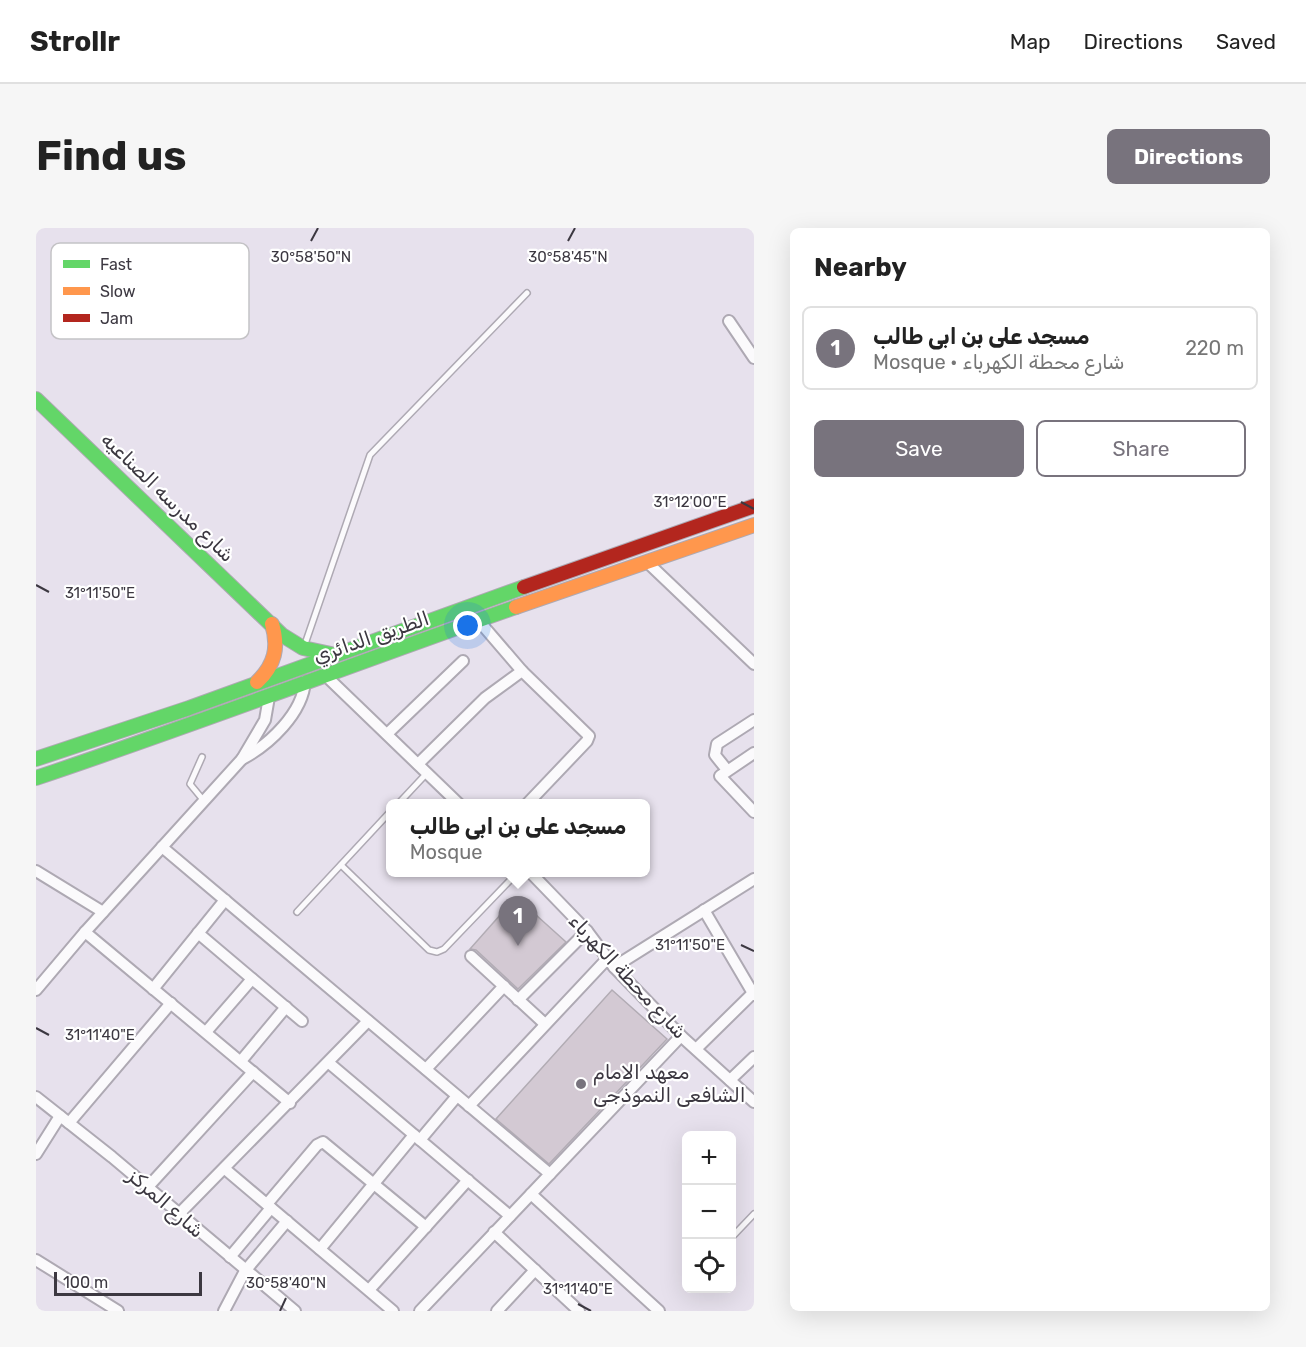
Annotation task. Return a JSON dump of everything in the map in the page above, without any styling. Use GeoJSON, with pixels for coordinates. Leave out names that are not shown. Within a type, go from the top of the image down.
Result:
{"type":"FeatureCollection","features":[{"type":"Feature","properties":{"kind":"main road","name":"شارع مدرسه الصناعيه"},"geometry":{"type":"LineString","coordinates":[[36,399],[282,635],[303,648],[332,654]]}},
{"type":"Feature","properties":{"kind":"main road","name":"الطريق الدائري"},"geometry":{"type":"LineString","coordinates":[[36,759],[255,684],[332,654],[754,506]]}},
{"type":"Feature","properties":{"kind":"main road","name":"الطريق الدائري"},"geometry":{"type":"LineString","coordinates":[[36,778],[269,697],[324,674],[754,525]]}},
{"type":"Feature","properties":{"kind":"main road"},"geometry":{"type":"LineString","coordinates":[[580,566],[586,584]]}},
{"type":"Feature","properties":{"kind":"main road"},"geometry":{"type":"LineString","coordinates":[[255,684],[266,675],[275,657],[276,637],[272,624]]}},
{"type":"Feature","properties":{"kind":"street"},"geometry":{"type":"LineString","coordinates":[[729,321],[754,358]]}},
{"type":"Feature","properties":{"kind":"street"},"geometry":{"type":"LineString","coordinates":[[647,562],[754,664]]}},
{"type":"Feature","properties":{"kind":"street"},"geometry":{"type":"LineString","coordinates":[[479,621],[522,671],[589,738],[532,799]]}},
{"type":"Feature","properties":{"kind":"street"},"geometry":{"type":"LineString","coordinates":[[387,734],[463,661]]}},
{"type":"Feature","properties":{"kind":"street"},"geometry":{"type":"LineString","coordinates":[[418,764],[485,698],[522,671]]}},
{"type":"Feature","properties":{"kind":"street"},"geometry":{"type":"LineString","coordinates":[[324,674],[454,799]]}},
{"type":"Feature","properties":{"kind":"street"},"geometry":{"type":"LineString","coordinates":[[242,759],[266,743],[294,711],[302,699],[305,681]]}},
{"type":"Feature","properties":{"kind":"street"},"geometry":{"type":"LineString","coordinates":[[36,990],[85,932],[242,759],[265,720],[269,697]]}},
{"type":"Feature","properties":{"kind":"street"},"geometry":{"type":"LineString","coordinates":[[727,770],[715,755],[717,744],[754,720]]}},
{"type":"Feature","properties":{"kind":"street"},"geometry":{"type":"LineString","coordinates":[[752,758],[720,775],[721,779],[754,812]]}},
{"type":"Feature","properties":{"kind":"street"},"geometry":{"type":"LineString","coordinates":[[162,847],[550,1174]]}},
{"type":"Feature","properties":{"kind":"street"},"geometry":{"type":"LineString","coordinates":[[36,871],[103,912]]}},
{"type":"Feature","properties":{"kind":"street","name":"شارع محطة الكهرباء"},"geometry":{"type":"LineString","coordinates":[[534,877],[587,931],[611,963],[681,1036],[754,1102]]}},
{"type":"Feature","properties":{"kind":"street"},"geometry":{"type":"LineString","coordinates":[[469,1106],[545,1024],[611,963],[754,879]]}},
{"type":"Feature","properties":{"kind":"street"},"geometry":{"type":"LineString","coordinates":[[153,989],[225,900]]}},
{"type":"Feature","properties":{"kind":"street"},"geometry":{"type":"LineString","coordinates":[[696,1049],[754,993],[704,910]]}},
{"type":"Feature","properties":{"kind":"street"},"geometry":{"type":"LineString","coordinates":[[518,1000],[587,931]]}},
{"type":"Feature","properties":{"kind":"street"},"geometry":{"type":"LineString","coordinates":[[85,932],[290,1103]]}},
{"type":"Feature","properties":{"kind":"street"},"geometry":{"type":"LineString","coordinates":[[198,933],[302,1021]]}},
{"type":"Feature","properties":{"kind":"street"},"geometry":{"type":"LineString","coordinates":[[471,956],[545,1024]]}},
{"type":"Feature","properties":{"kind":"street"},"geometry":{"type":"LineString","coordinates":[[206,1032],[252,979]]}},
{"type":"Feature","properties":{"kind":"street"},"geometry":{"type":"LineString","coordinates":[[426,1069],[504,986]]}},
{"type":"Feature","properties":{"kind":"street"},"geometry":{"type":"LineString","coordinates":[[36,1155],[64,1119],[171,1004]]}},
{"type":"Feature","properties":{"kind":"street"},"geometry":{"type":"LineString","coordinates":[[240,1061],[286,1007]]}},
{"type":"Feature","properties":{"kind":"street"},"geometry":{"type":"LineString","coordinates":[[178,1215],[368,1021]]}},
{"type":"Feature","properties":{"kind":"street"},"geometry":{"type":"LineString","coordinates":[[420,1311],[681,1036]]}},
{"type":"Feature","properties":{"kind":"street"},"geometry":{"type":"LineString","coordinates":[[730,1080],[754,1058]]}},
{"type":"Feature","properties":{"kind":"street"},"geometry":{"type":"LineString","coordinates":[[329,1063],[510,1216]]}},
{"type":"Feature","properties":{"kind":"street"},"geometry":{"type":"LineString","coordinates":[[147,1188],[253,1072]]}},
{"type":"Feature","properties":{"kind":"street"},"geometry":{"type":"LineString","coordinates":[[320,1249],[374,1184],[457,1096]]}},
{"type":"Feature","properties":{"kind":"street","name":"شارع المركز"},"geometry":{"type":"LineString","coordinates":[[37,1100],[64,1119],[293,1310]]}},
{"type":"Feature","properties":{"kind":"street"},"geometry":{"type":"LineString","coordinates":[[230,1257],[323,1142],[426,1227]]}},
{"type":"Feature","properties":{"kind":"street"},"geometry":{"type":"LineString","coordinates":[[225,1169],[393,1311]]}},
{"type":"Feature","properties":{"kind":"street"},"geometry":{"type":"LineString","coordinates":[[369,1290],[468,1180]]}},
{"type":"Feature","properties":{"kind":"street"},"geometry":{"type":"LineString","coordinates":[[531,1194],[659,1311]]}},
{"type":"Feature","properties":{"kind":"street"},"geometry":{"type":"LineString","coordinates":[[224,1311],[245,1270],[287,1221]]}},
{"type":"Feature","properties":{"kind":"street"},"geometry":{"type":"LineString","coordinates":[[495,1232],[579,1311]]}},
{"type":"Feature","properties":{"kind":"street"},"geometry":{"type":"LineString","coordinates":[[36,1260],[118,1311]]}},
{"type":"Feature","properties":{"kind":"street"},"geometry":{"type":"LineString","coordinates":[[496,1311],[535,1270]]}},
{"type":"Feature","properties":{"kind":"lane"},"geometry":{"type":"LineString","coordinates":[[303,648],[370,455],[527,293]]}},
{"type":"Feature","properties":{"kind":"lane"},"geometry":{"type":"LineString","coordinates":[[202,757],[189,784],[204,801]]}},
{"type":"Feature","properties":{"kind":"lane"},"geometry":{"type":"LineString","coordinates":[[403,799],[427,773]]}},
{"type":"Feature","properties":{"kind":"lane"},"geometry":{"type":"LineString","coordinates":[[297,912],[386,816]]}},
{"type":"Feature","properties":{"kind":"lane"},"geometry":{"type":"LineString","coordinates":[[341,865],[429,950],[437,952],[444,949],[514,877]]}},
{"type":"Feature","properties":{"kind":"lane"},"geometry":{"type":"LineString","coordinates":[[736,1234],[754,1214]]}},
{"type":"Feature","properties":{"kind":"building"},"geometry":{"type":"Polygon","coordinates":[[[516,897],[566,942],[518,989],[476,950],[470,949],[516,897]]]}},
{"type":"Feature","properties":{"kind":"building","name":"معهد الامام الشافعى النموذجى"},"geometry":{"type":"Polygon","coordinates":[[[612,990],[667,1039],[549,1164],[496,1119],[612,990]]]}},
{"type":"Feature","properties":{"kind":"traffic: fast"},"geometry":{"type":"LineString","coordinates":[[36,399],[282,635],[303,648],[331,654]]}},
{"type":"Feature","properties":{"kind":"traffic: fast"},"geometry":{"type":"LineString","coordinates":[[36,759],[189,708],[524,587]]}},
{"type":"Feature","properties":{"kind":"traffic: fast"},"geometry":{"type":"LineString","coordinates":[[36,778],[516,607]]}},
{"type":"Feature","properties":{"kind":"traffic: slow"},"geometry":{"type":"LineString","coordinates":[[516,607],[754,525]]}},
{"type":"Feature","properties":{"kind":"traffic: slow"},"geometry":{"type":"LineString","coordinates":[[257,682],[268,669],[274,655],[275,640],[272,624]]}},
{"type":"Feature","properties":{"kind":"traffic: jam"},"geometry":{"type":"LineString","coordinates":[[524,587],[754,506]]}},
{"type":"Feature","properties":{"kind":"place","name":"مسجد على بن ابى طالب"},"geometry":{"type":"Point","coordinates":[518,946]}},
{"type":"Feature","properties":{"kind":"place","name":"معهد الامام الشافعى النموذجى"},"geometry":{"type":"Point","coordinates":[581,1084]}}]}
